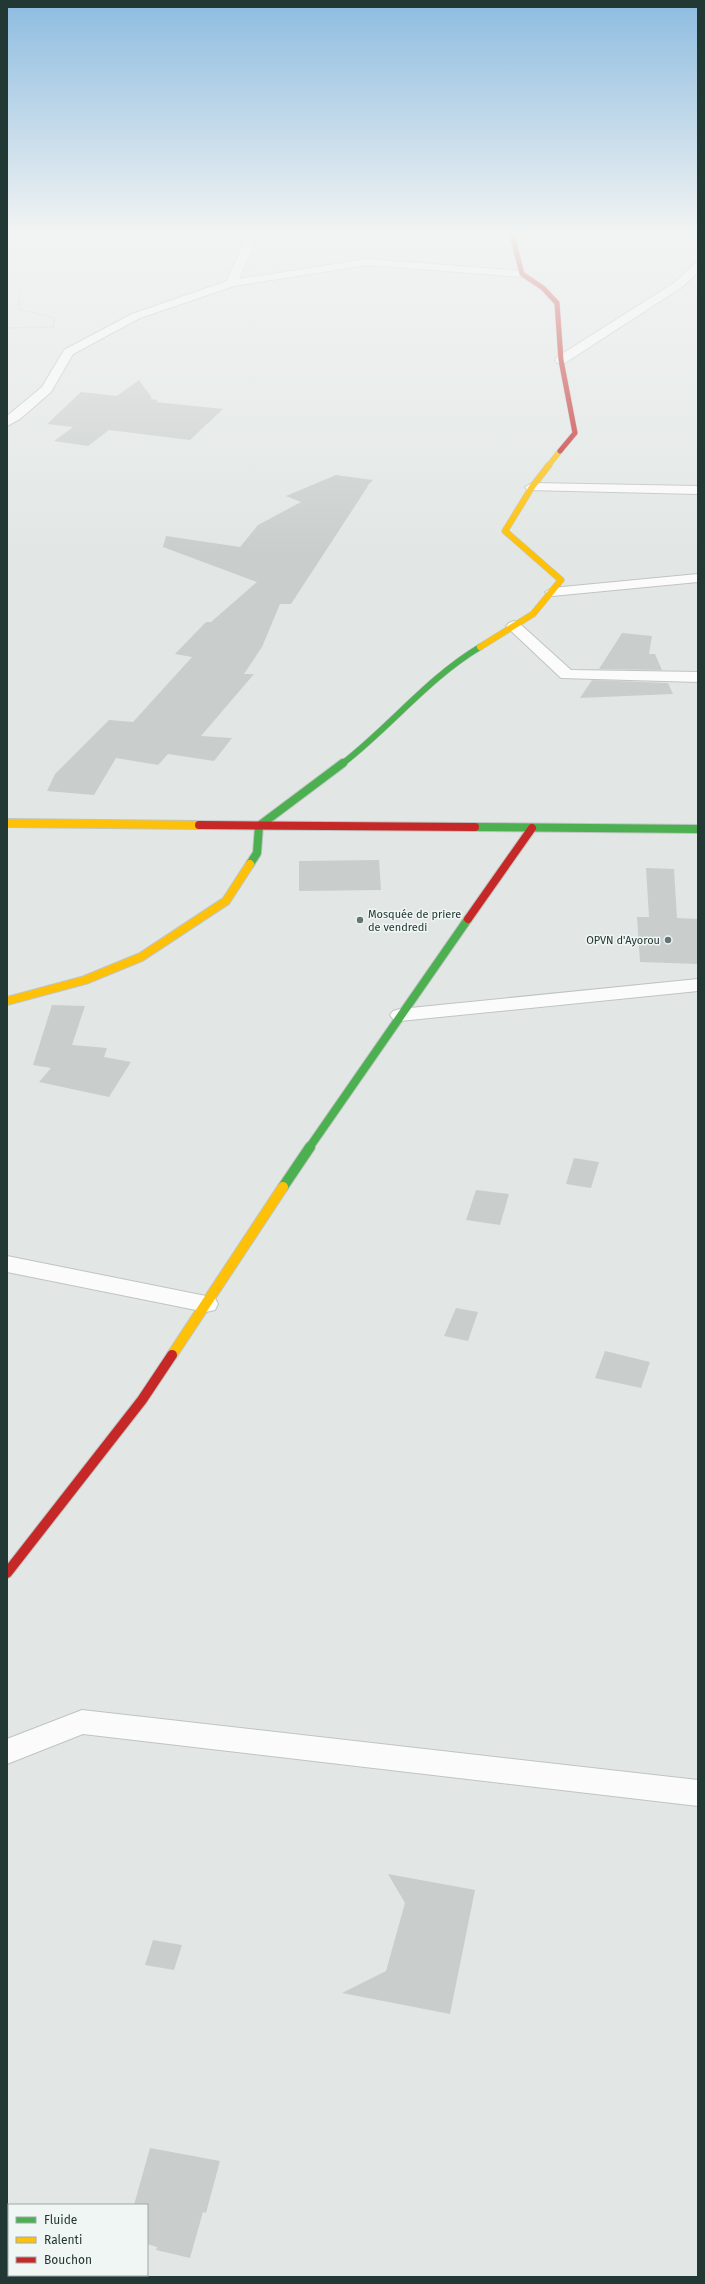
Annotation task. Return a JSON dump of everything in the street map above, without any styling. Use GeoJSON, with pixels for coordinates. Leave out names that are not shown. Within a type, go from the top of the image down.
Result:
{"type":"FeatureCollection","features":[{"type":"Feature","properties":{"kind":"street"},"geometry":{"type":"LineString","coordinates":[[7,422],[47,389],[68,352],[88,342]]}},
{"type":"Feature","properties":{"kind":"street"},"geometry":{"type":"LineString","coordinates":[[7,1001],[85,980],[141,957],[226,901],[257,853],[259,826],[368,744],[455,662],[533,614],[552,592],[561,580],[505,532],[532,487],[575,433],[561,360],[559,342]]}},
{"type":"Feature","properties":{"kind":"street"},"geometry":{"type":"LineString","coordinates":[[561,360],[590,342]]}},
{"type":"Feature","properties":{"kind":"street"},"geometry":{"type":"LineString","coordinates":[[532,487],[698,490]]}},
{"type":"Feature","properties":{"kind":"street"},"geometry":{"type":"LineString","coordinates":[[552,592],[698,578]]}},
{"type":"Feature","properties":{"kind":"street"},"geometry":{"type":"LineString","coordinates":[[514,626],[567,675],[698,677]]}},
{"type":"Feature","properties":{"kind":"street"},"geometry":{"type":"LineString","coordinates":[[7,823],[698,829]]}},
{"type":"Feature","properties":{"kind":"street"},"geometry":{"type":"LineString","coordinates":[[7,1573],[142,1400],[340,1100],[532,828]]}},
{"type":"Feature","properties":{"kind":"street"},"geometry":{"type":"LineString","coordinates":[[400,1015],[698,985]]}},
{"type":"Feature","properties":{"kind":"street"},"geometry":{"type":"LineString","coordinates":[[7,1264],[206,1304]]}},
{"type":"Feature","properties":{"kind":"street"},"geometry":{"type":"LineString","coordinates":[[7,1752],[82,1722],[698,1793]]}},
{"type":"Feature","properties":{"kind":"building"},"geometry":{"type":"Polygon","coordinates":[[[139,380],[152,398],[150,399],[158,400],[156,402],[223,409],[190,440],[109,430],[88,446],[54,441],[73,427],[47,424],[81,392],[117,396],[139,380]]]}},
{"type":"Feature","properties":{"kind":"building"},"geometry":{"type":"Polygon","coordinates":[[[336,475],[373,480],[367,486],[291,604],[280,604],[262,647],[244,674],[254,674],[201,736],[232,738],[214,761],[168,754],[158,765],[116,758],[94,795],[47,791],[55,774],[109,720],[133,722],[192,657],[175,654],[206,622],[211,622],[257,582],[163,547],[166,536],[240,547],[258,525],[301,502],[286,496],[336,475]]]}},
{"type":"Feature","properties":{"kind":"building"},"geometry":{"type":"Polygon","coordinates":[[[622,633],[652,636],[649,654],[655,654],[662,670],[599,669],[622,633]]]}},
{"type":"Feature","properties":{"kind":"building"},"geometry":{"type":"Polygon","coordinates":[[[592,680],[668,683],[673,694],[580,698],[592,680]]]}},
{"type":"Feature","properties":{"kind":"building"},"geometry":{"type":"Polygon","coordinates":[[[379,860],[381,890],[299,891],[299,861],[379,860]]]}},
{"type":"Feature","properties":{"kind":"building","name":"OPVN d'Ayorou"},"geometry":{"type":"Polygon","coordinates":[[[646,868],[674,869],[677,918],[698,919],[698,964],[640,962],[637,917],[649,917],[646,868]]]}},
{"type":"Feature","properties":{"kind":"building"},"geometry":{"type":"Polygon","coordinates":[[[52,1005],[85,1006],[72,1045],[107,1048],[104,1057],[131,1062],[109,1097],[39,1082],[51,1068],[33,1065],[52,1005]]]}},
{"type":"Feature","properties":{"kind":"building"},"geometry":{"type":"Polygon","coordinates":[[[574,1158],[599,1162],[591,1188],[566,1184],[574,1158]]]}},
{"type":"Feature","properties":{"kind":"building"},"geometry":{"type":"Polygon","coordinates":[[[476,1190],[509,1194],[500,1225],[466,1220],[476,1190]]]}},
{"type":"Feature","properties":{"kind":"building"},"geometry":{"type":"Polygon","coordinates":[[[456,1308],[478,1312],[468,1341],[444,1336],[456,1308]]]}},
{"type":"Feature","properties":{"kind":"building"},"geometry":{"type":"Polygon","coordinates":[[[605,1351],[650,1362],[641,1388],[595,1378],[605,1351]]]}},
{"type":"Feature","properties":{"kind":"building"},"geometry":{"type":"Polygon","coordinates":[[[388,1874],[475,1890],[450,2014],[342,1993],[386,1971],[405,1903],[388,1874]]]}},
{"type":"Feature","properties":{"kind":"building"},"geometry":{"type":"Polygon","coordinates":[[[153,1940],[182,1945],[174,1970],[145,1965],[153,1940]]]}},
{"type":"Feature","properties":{"kind":"building"},"geometry":{"type":"Polygon","coordinates":[[[150,2148],[220,2161],[206,2213],[203,2212],[190,2258],[156,2250],[157,2247],[148,2244],[148,2204],[134,2204],[150,2148]]]}},
{"type":"Feature","properties":{"kind":"traffic: fast"},"geometry":{"type":"LineString","coordinates":[[250,864],[257,853],[259,826],[368,744],[455,662],[480,647]]}},
{"type":"Feature","properties":{"kind":"traffic: fast"},"geometry":{"type":"LineString","coordinates":[[475,827],[698,829]]}},
{"type":"Feature","properties":{"kind":"traffic: fast"},"geometry":{"type":"LineString","coordinates":[[283,1187],[341,1100],[468,919]]}},
{"type":"Feature","properties":{"kind":"traffic: slow"},"geometry":{"type":"LineString","coordinates":[[480,647],[533,614],[561,580],[505,531],[532,487],[560,451]]}},
{"type":"Feature","properties":{"kind":"traffic: slow"},"geometry":{"type":"LineString","coordinates":[[7,823],[199,825]]}},
{"type":"Feature","properties":{"kind":"traffic: slow"},"geometry":{"type":"LineString","coordinates":[[7,1001],[85,980],[141,957],[226,901],[250,864]]}},
{"type":"Feature","properties":{"kind":"traffic: slow"},"geometry":{"type":"LineString","coordinates":[[172,1355],[283,1187]]}},
{"type":"Feature","properties":{"kind":"traffic: jam"},"geometry":{"type":"LineString","coordinates":[[560,342],[561,360],[575,433],[560,451]]}},
{"type":"Feature","properties":{"kind":"traffic: jam"},"geometry":{"type":"LineString","coordinates":[[199,825],[475,827]]}},
{"type":"Feature","properties":{"kind":"traffic: jam"},"geometry":{"type":"LineString","coordinates":[[468,919],[532,828]]}},
{"type":"Feature","properties":{"kind":"traffic: jam"},"geometry":{"type":"LineString","coordinates":[[7,1573],[142,1400],[172,1355]]}},
{"type":"Feature","properties":{"kind":"place","name":"Mosquée de priere de vendredi"},"geometry":{"type":"Point","coordinates":[360,920]}},
{"type":"Feature","properties":{"kind":"place","name":"OPVN d'Ayorou"},"geometry":{"type":"Point","coordinates":[668,940]}}]}
